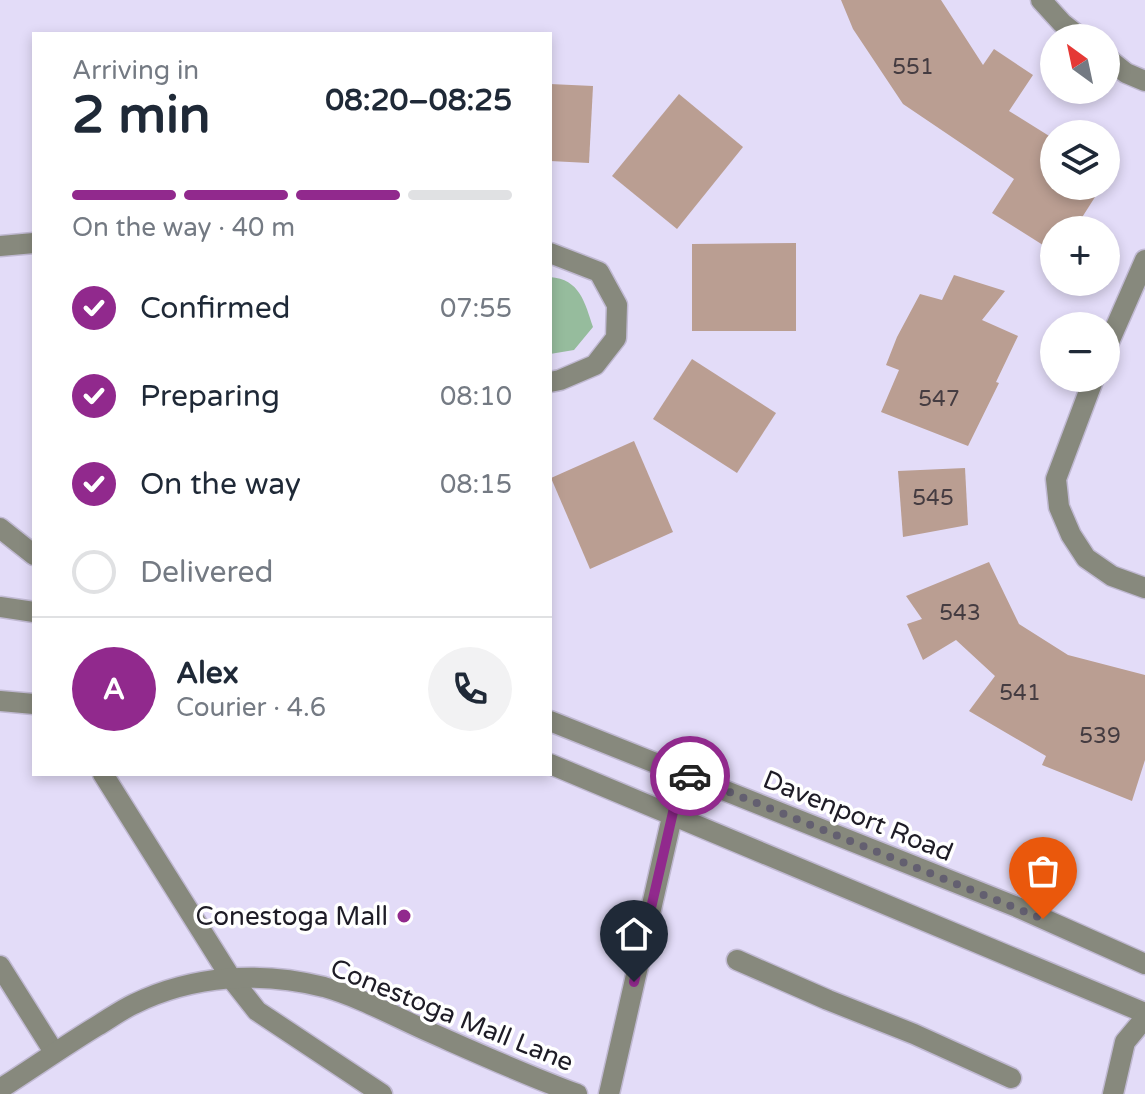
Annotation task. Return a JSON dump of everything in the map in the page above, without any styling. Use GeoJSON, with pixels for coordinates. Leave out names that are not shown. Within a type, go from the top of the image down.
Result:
{"type":"FeatureCollection","features":[{"type":"Feature","properties":{"kind":"street"},"geometry":{"type":"LineString","coordinates":[[1041,0],[1063,24]]}},
{"type":"Feature","properties":{"kind":"street"},"geometry":{"type":"LineString","coordinates":[[1120,68],[1145,81]]}},
{"type":"Feature","properties":{"kind":"street"},"geometry":{"type":"LineString","coordinates":[[0,246],[32,243]]}},
{"type":"Feature","properties":{"kind":"street"},"geometry":{"type":"LineString","coordinates":[[552,254],[599,272],[617,305],[616,338],[595,365],[552,382]]}},
{"type":"Feature","properties":{"kind":"street"},"geometry":{"type":"LineString","coordinates":[[1120,317],[1145,260]]}},
{"type":"Feature","properties":{"kind":"street"},"geometry":{"type":"LineString","coordinates":[[1089,392],[1056,479],[1059,507],[1071,535],[1086,558],[1112,576],[1145,588]]}},
{"type":"Feature","properties":{"kind":"street"},"geometry":{"type":"LineString","coordinates":[[0,528],[32,553]]}},
{"type":"Feature","properties":{"kind":"street"},"geometry":{"type":"LineString","coordinates":[[0,607],[32,612]]}},
{"type":"Feature","properties":{"kind":"street"},"geometry":{"type":"LineString","coordinates":[[0,701],[32,704]]}},
{"type":"Feature","properties":{"kind":"street","name":"Davenport Road"},"geometry":{"type":"LineString","coordinates":[[552,722],[1017,907],[1145,964]]}},
{"type":"Feature","properties":{"kind":"street"},"geometry":{"type":"LineString","coordinates":[[552,765],[1145,1016],[1125,1042],[1113,1094]]}},
{"type":"Feature","properties":{"kind":"street"},"geometry":{"type":"LineString","coordinates":[[609,1094],[682,773]]}},
{"type":"Feature","properties":{"kind":"street"},"geometry":{"type":"LineString","coordinates":[[104,776],[231,978],[257,1011],[382,1094]]}},
{"type":"Feature","properties":{"kind":"street"},"geometry":{"type":"LineString","coordinates":[[737,960],[1011,1078]]}},
{"type":"Feature","properties":{"kind":"street"},"geometry":{"type":"LineString","coordinates":[[0,966],[54,1052]]}},
{"type":"Feature","properties":{"kind":"street","name":"Conestoga Mall Lane"},"geometry":{"type":"LineString","coordinates":[[0,1089],[132,1004],[196,983],[231,978],[285,979],[326,988],[533,1079],[577,1094]]}},
{"type":"Feature","properties":{"kind":"green space"},"geometry":{"type":"Polygon","coordinates":[[[552,277],[575,287],[584,301],[593,327],[574,350],[552,354],[552,277]]]}},
{"type":"Feature","properties":{"kind":"building"},"geometry":{"type":"Polygon","coordinates":[[[841,0],[941,0],[983,65],[994,49],[1033,75],[1009,111],[1040,130],[1040,200],[1093,200],[1083,216],[1040,216],[1040,243],[992,213],[1014,179],[903,104],[853,29],[841,0]]]}},
{"type":"Feature","properties":{"kind":"building"},"geometry":{"type":"Polygon","coordinates":[[[552,84],[593,86],[589,163],[552,161],[552,84]]]}},
{"type":"Feature","properties":{"kind":"building"},"geometry":{"type":"Polygon","coordinates":[[[679,94],[743,147],[677,229],[612,176],[679,94]]]}},
{"type":"Feature","properties":{"kind":"building"},"geometry":{"type":"Polygon","coordinates":[[[796,243],[796,331],[692,331],[692,244],[796,243]]]}},
{"type":"Feature","properties":{"kind":"building"},"geometry":{"type":"Polygon","coordinates":[[[954,275],[1005,291],[982,320],[1018,336],[968,446],[881,412],[899,370],[886,365],[897,337],[920,294],[942,300],[954,275]]]}},
{"type":"Feature","properties":{"kind":"building"},"geometry":{"type":"Polygon","coordinates":[[[692,359],[776,413],[737,473],[653,419],[692,359]]]}},
{"type":"Feature","properties":{"kind":"building"},"geometry":{"type":"Polygon","coordinates":[[[634,441],[673,532],[590,569],[552,478],[634,441]]]}},
{"type":"Feature","properties":{"kind":"building"},"geometry":{"type":"Polygon","coordinates":[[[965,468],[968,525],[903,537],[898,471],[965,468]]]}},
{"type":"Feature","properties":{"kind":"building"},"geometry":{"type":"Polygon","coordinates":[[[989,562],[1019,624],[1068,655],[1145,675],[1145,760],[1132,801],[1042,765],[1046,756],[969,711],[995,676],[956,640],[923,660],[907,624],[922,619],[906,596],[989,562]]]}},
{"type":"Feature","properties":{"kind":"way so far"},"geometry":{"type":"LineString","coordinates":[[690,776],[1043,919]]}},
{"type":"Feature","properties":{"kind":"place","name":"Conestoga Mall"},"geometry":{"type":"Point","coordinates":[404,916]}},
{"type":"Feature","properties":{"kind":"route"},"geometry":{"type":"LineString","coordinates":[[634,982],[682,773],[690,776]]}}]}
